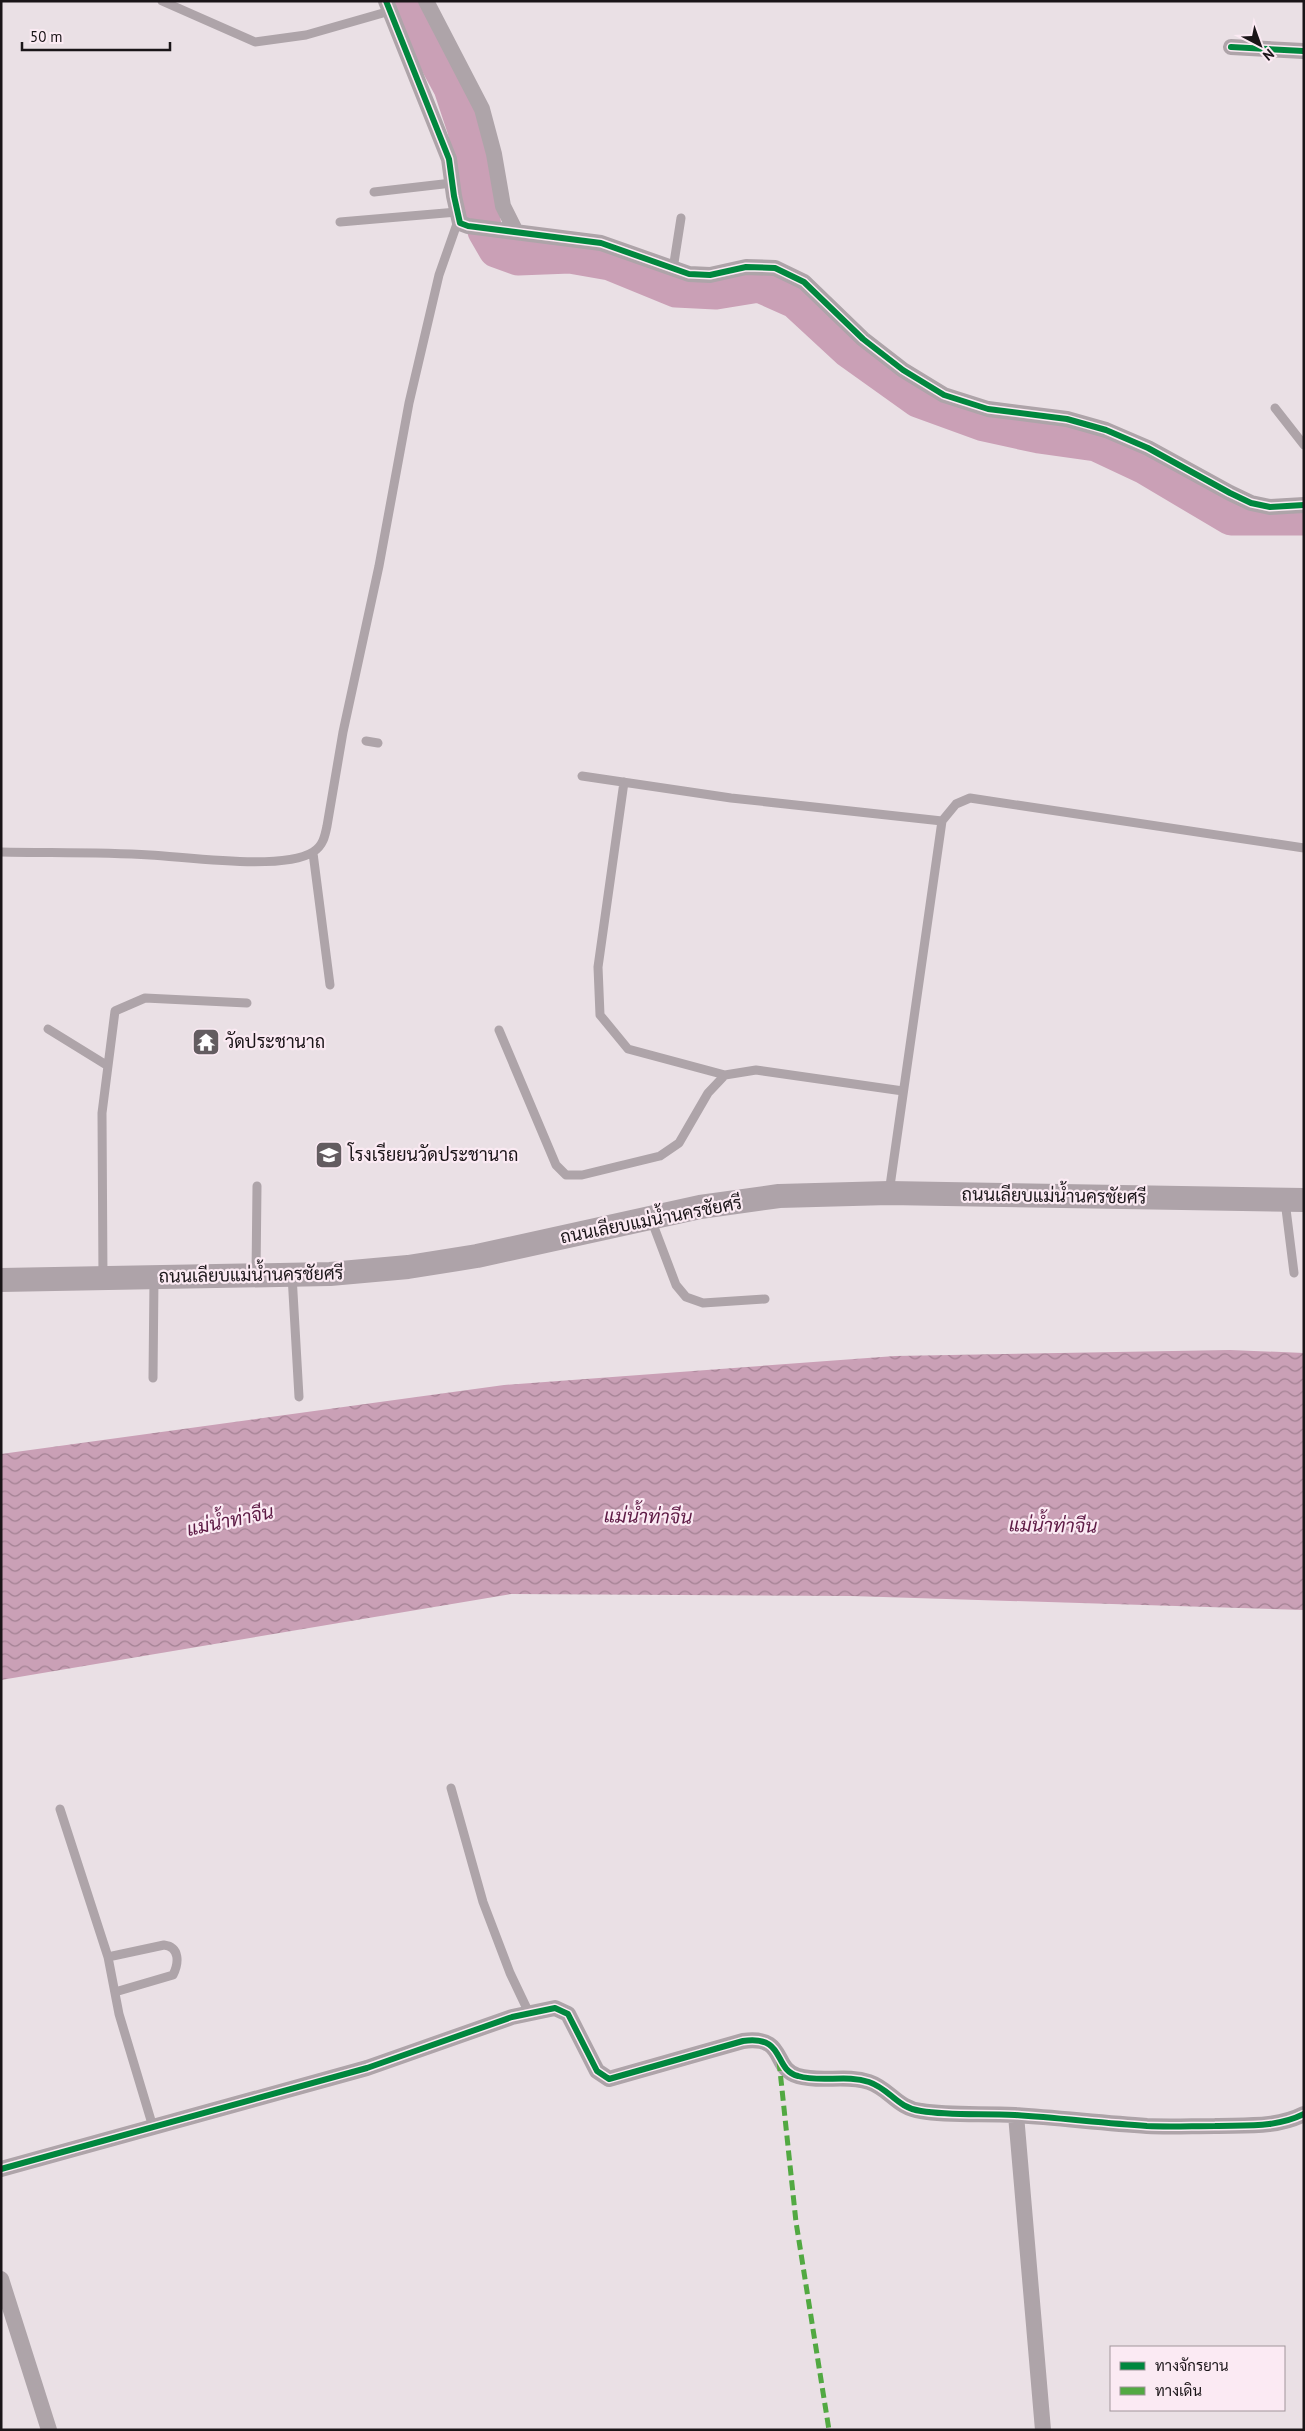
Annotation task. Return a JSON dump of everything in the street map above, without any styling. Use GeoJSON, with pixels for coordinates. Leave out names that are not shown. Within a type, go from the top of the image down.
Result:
{"type":"FeatureCollection","features":[{"type":"Feature","properties":{"kind":"main road","name":"ถนนเลียบแม่น้ำนครชัยศรี"},"geometry":{"type":"LineString","coordinates":[[1,1280],[330,1274],[408,1267],[477,1256],[700,1207],[779,1196],[889,1193],[1294,1200]]}},
{"type":"Feature","properties":{"kind":"street"},"geometry":{"type":"LineString","coordinates":[[426,1],[482,108],[494,154],[503,206],[512,231]]}},
{"type":"Feature","properties":{"kind":"street"},"geometry":{"type":"LineString","coordinates":[[388,6],[449,160],[452,183],[461,220],[512,231],[601,243],[689,274],[710,275],[746,267],[775,268],[804,282],[863,339],[903,370],[944,395],[988,409],[1067,420],[1106,430],[1148,448],[1230,493],[1251,502],[1270,507],[1304,505]]}},
{"type":"Feature","properties":{"kind":"street"},"geometry":{"type":"LineString","coordinates":[[1231,47],[1304,52],[1304,40]]}},
{"type":"Feature","properties":{"kind":"street"},"geometry":{"type":"LineString","coordinates":[[1,2169],[373,2065],[529,2013],[555,2008],[568,2014],[597,2071],[609,2079],[743,2041],[758,2039],[767,2042],[774,2048],[794,2076],[851,2079],[869,2082],[881,2088],[901,2106],[920,2111],[1016,2115],[1159,2126],[1264,2125],[1284,2123],[1304,2114]]}},
{"type":"Feature","properties":{"kind":"street"},"geometry":{"type":"LineString","coordinates":[[1016,2115],[1043,2430]]}},
{"type":"Feature","properties":{"kind":"street"},"geometry":{"type":"LineString","coordinates":[[1,2278],[49,2430]]}},
{"type":"Feature","properties":{"kind":"lane"},"geometry":{"type":"LineString","coordinates":[[162,1],[255,42],[306,35],[388,6]]}},
{"type":"Feature","properties":{"kind":"lane"},"geometry":{"type":"LineString","coordinates":[[374,192],[452,183]]}},
{"type":"Feature","properties":{"kind":"lane"},"geometry":{"type":"LineString","coordinates":[[673,269],[680,218]]}},
{"type":"Feature","properties":{"kind":"lane"},"geometry":{"type":"LineString","coordinates":[[1,852],[149,855],[250,862],[296,858],[313,852],[325,838],[343,732],[379,566],[409,403],[438,275],[461,220],[340,222]]}},
{"type":"Feature","properties":{"kind":"lane"},"geometry":{"type":"LineString","coordinates":[[1276,408],[1304,445]]}},
{"type":"Feature","properties":{"kind":"lane"},"geometry":{"type":"LineString","coordinates":[[366,741],[378,743]]}},
{"type":"Feature","properties":{"kind":"lane"},"geometry":{"type":"LineString","coordinates":[[582,776],[731,798],[942,821]]}},
{"type":"Feature","properties":{"kind":"lane"},"geometry":{"type":"LineString","coordinates":[[624,782],[598,967],[600,1014],[628,1049],[725,1075],[756,1070],[903,1091]]}},
{"type":"Feature","properties":{"kind":"lane"},"geometry":{"type":"LineString","coordinates":[[889,1193],[942,821],[956,804],[970,798],[1304,848]]}},
{"type":"Feature","properties":{"kind":"lane"},"geometry":{"type":"LineString","coordinates":[[313,852],[330,985]]}},
{"type":"Feature","properties":{"kind":"lane"},"geometry":{"type":"LineString","coordinates":[[103,1278],[102,1113],[115,1011],[145,998],[247,1003]]}},
{"type":"Feature","properties":{"kind":"lane"},"geometry":{"type":"LineString","coordinates":[[48,1029],[108,1066]]}},
{"type":"Feature","properties":{"kind":"lane"},"geometry":{"type":"LineString","coordinates":[[499,1030],[556,1165],[566,1175],[582,1175],[660,1156],[679,1143],[708,1093],[725,1075]]}},
{"type":"Feature","properties":{"kind":"lane"},"geometry":{"type":"LineString","coordinates":[[256,1186],[256,1276]]}},
{"type":"Feature","properties":{"kind":"lane"},"geometry":{"type":"LineString","coordinates":[[1294,1200],[1294,1273]]}},
{"type":"Feature","properties":{"kind":"lane"},"geometry":{"type":"LineString","coordinates":[[651,1218],[676,1285],[686,1297],[703,1303],[765,1299]]}},
{"type":"Feature","properties":{"kind":"lane"},"geometry":{"type":"LineString","coordinates":[[292,1275],[299,1397]]}},
{"type":"Feature","properties":{"kind":"lane"},"geometry":{"type":"LineString","coordinates":[[153,1378],[154,1277]]}},
{"type":"Feature","properties":{"kind":"lane"},"geometry":{"type":"LineString","coordinates":[[451,1788],[484,1902],[510,1973],[529,2013]]}},
{"type":"Feature","properties":{"kind":"lane"},"geometry":{"type":"LineString","coordinates":[[60,1810],[108,1957],[119,2014],[153,2127]]}},
{"type":"Feature","properties":{"kind":"lane"},"geometry":{"type":"LineString","coordinates":[[108,1957],[164,1945],[171,1946],[176,1950],[178,1960],[173,1975],[115,1992]]}},
{"type":"Feature","properties":{"kind":"water","name":"แม่น้ำท่าจีน"},"geometry":{"type":"Polygon","coordinates":[[[1230,1350],[1304,1353],[1304,1610],[851,1596],[511,1594],[1,1680],[1,1454],[504,1385],[895,1356],[1230,1350]]]}},
{"type":"Feature","properties":{"kind":"waterway"},"geometry":{"type":"LineString","coordinates":[[409,1],[418,27],[451,88],[465,130],[485,231],[496,250],[518,258],[570,256],[610,263],[676,290],[716,292],[759,285],[795,301],[848,350],[918,400],[984,424],[1039,436],[1096,444],[1145,467],[1231,518],[1304,518]]}},
{"type":"Feature","properties":{"kind":"marked path"},"geometry":{"type":"LineString","coordinates":[[779,2061],[796,2222],[829,2430]]}},
{"type":"Feature","properties":{"kind":"cycle path"},"geometry":{"type":"LineString","coordinates":[[386,1],[449,159],[460,223],[468,226],[601,243],[689,274],[710,275],[746,267],[775,268],[804,282],[863,339],[903,370],[944,395],[988,409],[1067,419],[1106,430],[1148,448],[1251,503],[1270,507],[1304,505]]}},
{"type":"Feature","properties":{"kind":"cycle path"},"geometry":{"type":"LineString","coordinates":[[1231,47],[1303,51]]}},
{"type":"Feature","properties":{"kind":"cycle path"},"geometry":{"type":"LineString","coordinates":[[1,2169],[367,2068],[512,2017],[555,2008],[568,2014],[597,2071],[609,2079],[743,2041],[757,2040],[773,2048],[785,2067],[798,2076],[869,2082],[883,2089],[906,2106],[921,2111],[1015,2115],[1147,2126],[1261,2125],[1283,2122],[1304,2114]]}},
{"type":"Feature","properties":{"kind":"place","name":"วัดประชานาถ"},"geometry":{"type":"Point","coordinates":[206,1042]}},
{"type":"Feature","properties":{"kind":"place","name":"โรงเรียยนวัดประชานาถ"},"geometry":{"type":"Point","coordinates":[329,1155]}}]}
